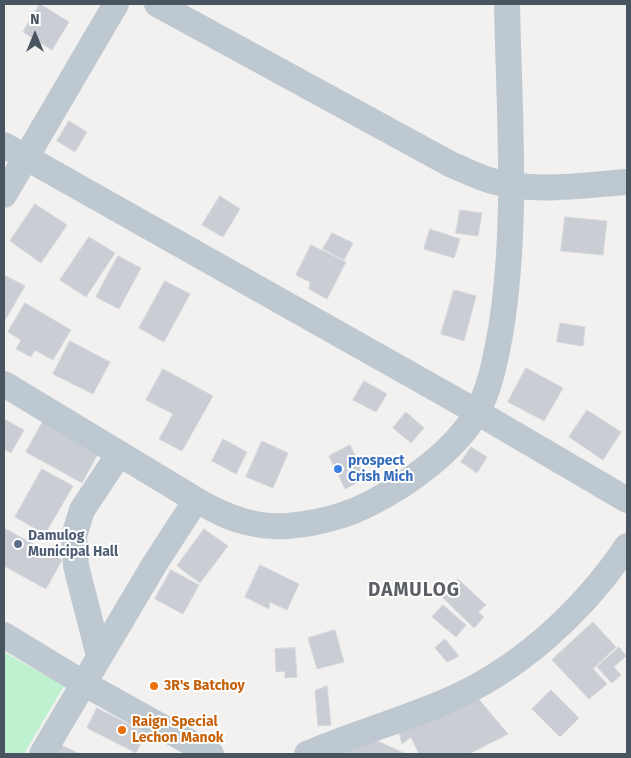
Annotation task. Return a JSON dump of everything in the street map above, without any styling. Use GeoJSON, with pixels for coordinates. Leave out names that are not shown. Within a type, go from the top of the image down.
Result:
{"type":"FeatureCollection","features":[{"type":"Feature","properties":{"kind":"street"},"geometry":{"type":"LineString","coordinates":[[4,195],[116,4]]}},
{"type":"Feature","properties":{"kind":"street"},"geometry":{"type":"LineString","coordinates":[[157,4],[452,165],[492,180],[511,184],[555,187],[627,182]]}},
{"type":"Feature","properties":{"kind":"street"},"geometry":{"type":"LineString","coordinates":[[4,384],[196,500],[224,515],[253,524],[287,526],[320,521],[360,509],[391,493],[425,468],[456,441],[477,412],[489,382],[505,304],[511,184],[506,4]]}},
{"type":"Feature","properties":{"kind":"street"},"geometry":{"type":"LineString","coordinates":[[4,145],[477,412],[627,500]]}},
{"type":"Feature","properties":{"kind":"street"},"geometry":{"type":"LineString","coordinates":[[99,656],[76,566],[74,536],[82,510],[119,454]]}},
{"type":"Feature","properties":{"kind":"street"},"geometry":{"type":"LineString","coordinates":[[42,754],[154,564],[196,500]]}},
{"type":"Feature","properties":{"kind":"street"},"geometry":{"type":"LineString","coordinates":[[307,754],[444,702],[496,676],[541,642],[581,604],[627,546]]}},
{"type":"Feature","properties":{"kind":"street"},"geometry":{"type":"LineString","coordinates":[[4,635],[83,683],[211,754]]}},
{"type":"Feature","properties":{"kind":"green space"},"geometry":{"type":"Polygon","coordinates":[[[4,652],[64,686],[24,754],[4,754],[4,652]]]}},
{"type":"Feature","properties":{"kind":"building"},"geometry":{"type":"Polygon","coordinates":[[[40,4],[69,22],[52,50],[23,32],[40,4]]]}},
{"type":"Feature","properties":{"kind":"building"},"geometry":{"type":"Polygon","coordinates":[[[69,121],[87,132],[75,152],[57,141],[69,121]]]}},
{"type":"Feature","properties":{"kind":"building"},"geometry":{"type":"Polygon","coordinates":[[[220,196],[240,209],[223,237],[202,225],[220,196]]]}},
{"type":"Feature","properties":{"kind":"building"},"geometry":{"type":"Polygon","coordinates":[[[35,204],[67,225],[41,263],[10,241],[35,204]]]}},
{"type":"Feature","properties":{"kind":"building"},"geometry":{"type":"Polygon","coordinates":[[[460,210],[482,213],[478,236],[456,233],[460,210]]]}},
{"type":"Feature","properties":{"kind":"building"},"geometry":{"type":"Polygon","coordinates":[[[565,217],[607,221],[603,255],[561,251],[565,217]]]}},
{"type":"Feature","properties":{"kind":"building"},"geometry":{"type":"Polygon","coordinates":[[[430,229],[460,239],[454,258],[424,249],[430,229]]]}},
{"type":"Feature","properties":{"kind":"building"},"geometry":{"type":"Polygon","coordinates":[[[332,233],[353,243],[344,260],[323,249],[332,233]]]}},
{"type":"Feature","properties":{"kind":"building"},"geometry":{"type":"Polygon","coordinates":[[[89,237],[115,253],[86,297],[60,280],[89,237]]]}},
{"type":"Feature","properties":{"kind":"building"},"geometry":{"type":"Polygon","coordinates":[[[311,245],[346,262],[327,299],[309,289],[310,282],[296,275],[311,245]]]}},
{"type":"Feature","properties":{"kind":"building"},"geometry":{"type":"Polygon","coordinates":[[[118,256],[141,268],[119,309],[96,297],[118,256]]]}},
{"type":"Feature","properties":{"kind":"building"},"geometry":{"type":"Polygon","coordinates":[[[4,275],[25,286],[4,322],[4,275]]]}},
{"type":"Feature","properties":{"kind":"building"},"geometry":{"type":"Polygon","coordinates":[[[165,281],[190,294],[164,342],[139,328],[165,281]]]}},
{"type":"Feature","properties":{"kind":"building"},"geometry":{"type":"Polygon","coordinates":[[[454,290],[476,296],[464,341],[441,334],[454,290]]]}},
{"type":"Feature","properties":{"kind":"building"},"geometry":{"type":"Polygon","coordinates":[[[25,303],[71,330],[53,360],[35,350],[31,357],[16,349],[21,340],[8,332],[25,303]]]}},
{"type":"Feature","properties":{"kind":"building"},"geometry":{"type":"Polygon","coordinates":[[[560,323],[585,327],[583,346],[557,342],[560,323]]]}},
{"type":"Feature","properties":{"kind":"building"},"geometry":{"type":"Polygon","coordinates":[[[70,341],[110,362],[93,394],[53,374],[70,341]]]}},
{"type":"Feature","properties":{"kind":"building"},"geometry":{"type":"Polygon","coordinates":[[[526,368],[563,388],[544,421],[508,402],[526,368]]]}},
{"type":"Feature","properties":{"kind":"building"},"geometry":{"type":"Polygon","coordinates":[[[163,369],[213,396],[182,451],[159,439],[173,414],[146,400],[163,369]]]}},
{"type":"Feature","properties":{"kind":"building"},"geometry":{"type":"Polygon","coordinates":[[[364,381],[387,394],[376,412],[353,400],[364,381]]]}},
{"type":"Feature","properties":{"kind":"building"},"geometry":{"type":"Polygon","coordinates":[[[587,410],[621,432],[603,460],[569,437],[587,410]]]}},
{"type":"Feature","properties":{"kind":"building"},"geometry":{"type":"Polygon","coordinates":[[[406,412],[424,428],[411,443],[393,428],[406,412]]]}},
{"type":"Feature","properties":{"kind":"building"},"geometry":{"type":"Polygon","coordinates":[[[45,418],[101,448],[82,483],[26,452],[45,418]]]}},
{"type":"Feature","properties":{"kind":"building"},"geometry":{"type":"Polygon","coordinates":[[[4,419],[24,430],[11,453],[4,449],[4,419]]]}},
{"type":"Feature","properties":{"kind":"building"},"geometry":{"type":"Polygon","coordinates":[[[223,439],[247,452],[236,474],[212,461],[223,439]]]}},
{"type":"Feature","properties":{"kind":"building"},"geometry":{"type":"Polygon","coordinates":[[[262,441],[288,453],[273,488],[246,477],[262,441]]]}},
{"type":"Feature","properties":{"kind":"building"},"geometry":{"type":"Polygon","coordinates":[[[350,445],[366,478],[345,489],[329,456],[350,445]]]}},
{"type":"Feature","properties":{"kind":"building"},"geometry":{"type":"Polygon","coordinates":[[[471,447],[487,457],[477,473],[461,462],[471,447]]]}},
{"type":"Feature","properties":{"kind":"building"},"geometry":{"type":"Polygon","coordinates":[[[42,469],[73,486],[45,534],[15,517],[42,469]]]}},
{"type":"Feature","properties":{"kind":"building","name":"Damulog Municipal Hall"},"geometry":{"type":"Polygon","coordinates":[[[4,528],[62,560],[46,589],[4,566],[4,528]]]}},
{"type":"Feature","properties":{"kind":"building"},"geometry":{"type":"Polygon","coordinates":[[[204,529],[228,546],[200,583],[177,566],[204,529]]]}},
{"type":"Feature","properties":{"kind":"building"},"geometry":{"type":"Polygon","coordinates":[[[260,565],[299,584],[287,610],[270,602],[269,609],[245,597],[260,565]]]}},
{"type":"Feature","properties":{"kind":"building"},"geometry":{"type":"Polygon","coordinates":[[[171,570],[199,585],[183,614],[155,599],[171,570]]]}},
{"type":"Feature","properties":{"kind":"building"},"geometry":{"type":"Polygon","coordinates":[[[458,579],[486,605],[478,612],[484,617],[474,628],[441,596],[458,579]]]}},
{"type":"Feature","properties":{"kind":"building"},"geometry":{"type":"Polygon","coordinates":[[[443,605],[466,625],[456,637],[432,617],[443,605]]]}},
{"type":"Feature","properties":{"kind":"building"},"geometry":{"type":"Polygon","coordinates":[[[593,622],[616,647],[593,669],[607,684],[589,699],[552,660],[593,622]]]}},
{"type":"Feature","properties":{"kind":"building"},"geometry":{"type":"Polygon","coordinates":[[[335,630],[344,662],[317,669],[308,638],[335,630]]]}},
{"type":"Feature","properties":{"kind":"building"},"geometry":{"type":"Polygon","coordinates":[[[445,639],[459,656],[447,662],[435,648],[445,639]]]}},
{"type":"Feature","properties":{"kind":"building"},"geometry":{"type":"Polygon","coordinates":[[[619,647],[626,656],[614,667],[621,675],[612,683],[597,667],[619,647]]]}},
{"type":"Feature","properties":{"kind":"building"},"geometry":{"type":"Polygon","coordinates":[[[295,648],[297,677],[285,678],[285,671],[276,672],[275,649],[295,648]]]}},
{"type":"Feature","properties":{"kind":"building"},"geometry":{"type":"Polygon","coordinates":[[[327,686],[331,725],[318,726],[315,691],[327,686]]]}},
{"type":"Feature","properties":{"kind":"building"},"geometry":{"type":"Polygon","coordinates":[[[551,690],[579,718],[560,737],[532,709],[551,690]]]}},
{"type":"Feature","properties":{"kind":"building"},"geometry":{"type":"Polygon","coordinates":[[[476,696],[508,734],[469,754],[419,754],[411,737],[402,744],[399,733],[476,696]]]}},
{"type":"Feature","properties":{"kind":"building"},"geometry":{"type":"Polygon","coordinates":[[[97,708],[146,733],[136,753],[87,728],[97,708]]]}},
{"type":"Feature","properties":{"kind":"building"},"geometry":{"type":"Polygon","coordinates":[[[373,739],[406,754],[343,754],[373,739]]]}},
{"type":"Feature","properties":{"kind":"building"},"geometry":{"type":"Polygon","coordinates":[[[61,745],[80,754],[56,754],[61,745]]]}},
{"type":"Feature","properties":{"kind":"place","name":"prospect Crish Mich"},"geometry":{"type":"Point","coordinates":[338,469]}},
{"type":"Feature","properties":{"kind":"place","name":"Damulog Municipal Hall"},"geometry":{"type":"Point","coordinates":[18,544]}},
{"type":"Feature","properties":{"kind":"place","name":"3R's Batchoy"},"geometry":{"type":"Point","coordinates":[154,686]}},
{"type":"Feature","properties":{"kind":"place","name":"Raign Special Lechon Manok"},"geometry":{"type":"Point","coordinates":[122,730]}},
{"type":"Feature","properties":{"kind":"district","name":"DAMULOG"},"geometry":{"type":"Point","coordinates":[414,591]}}]}
